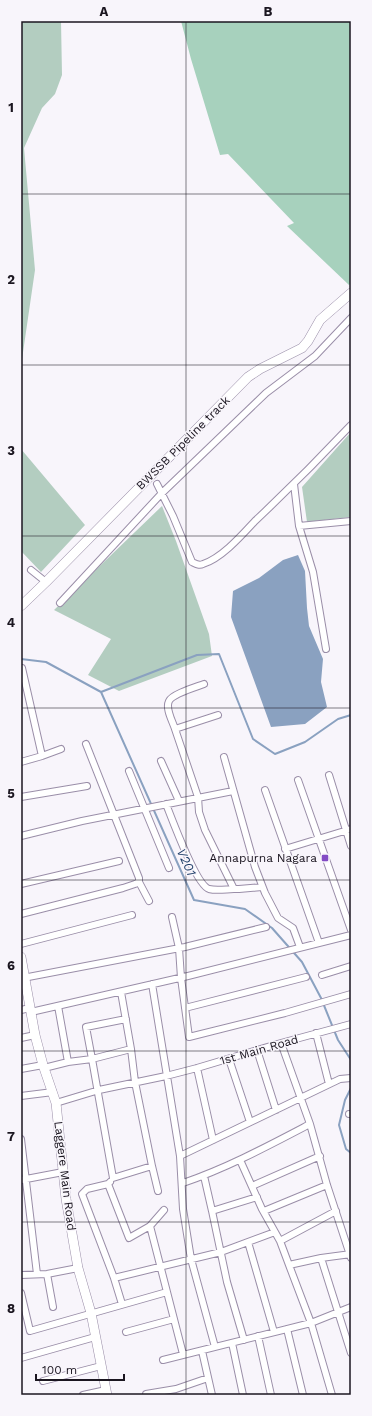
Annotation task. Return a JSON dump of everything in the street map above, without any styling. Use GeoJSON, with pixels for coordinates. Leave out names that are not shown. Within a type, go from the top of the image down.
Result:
{"type":"FeatureCollection","features":[{"type":"Feature","properties":{"kind":"street","name":"BWSSB Pipeline track"},"geometry":{"type":"LineString","coordinates":[[21,606],[248,377],[260,369],[302,348],[308,341],[320,320],[351,293]]}},
{"type":"Feature","properties":{"kind":"street"},"geometry":{"type":"LineString","coordinates":[[60,603],[162,493],[266,393],[315,356],[351,318]]}},
{"type":"Feature","properties":{"kind":"street"},"geometry":{"type":"LineString","coordinates":[[157,484],[173,516],[192,562],[201,565],[223,552],[294,484],[351,425]]}},
{"type":"Feature","properties":{"kind":"street"},"geometry":{"type":"LineString","coordinates":[[294,484],[299,526],[313,572],[326,649]]}},
{"type":"Feature","properties":{"kind":"street"},"geometry":{"type":"LineString","coordinates":[[299,526],[351,521]]}},
{"type":"Feature","properties":{"kind":"street"},"geometry":{"type":"LineString","coordinates":[[31,570],[46,582]]}},
{"type":"Feature","properties":{"kind":"street"},"geometry":{"type":"LineString","coordinates":[[22,668],[42,756]]}},
{"type":"Feature","properties":{"kind":"street"},"geometry":{"type":"LineString","coordinates":[[204,684],[174,696],[169,700],[168,706],[198,798],[199,812],[205,830],[234,888]]}},
{"type":"Feature","properties":{"kind":"street"},"geometry":{"type":"LineString","coordinates":[[176,729],[218,715]]}},
{"type":"Feature","properties":{"kind":"street"},"geometry":{"type":"LineString","coordinates":[[86,744],[139,878],[138,882],[149,901]]}},
{"type":"Feature","properties":{"kind":"street"},"geometry":{"type":"LineString","coordinates":[[21,762],[61,749]]}},
{"type":"Feature","properties":{"kind":"street"},"geometry":{"type":"LineString","coordinates":[[224,757],[262,887],[278,918],[293,928],[300,947]]}},
{"type":"Feature","properties":{"kind":"street"},"geometry":{"type":"LineString","coordinates":[[161,761],[179,801]]}},
{"type":"Feature","properties":{"kind":"street"},"geometry":{"type":"LineString","coordinates":[[129,771],[169,868]]}},
{"type":"Feature","properties":{"kind":"street"},"geometry":{"type":"LineString","coordinates":[[329,775],[349,830],[351,846]]}},
{"type":"Feature","properties":{"kind":"street"},"geometry":{"type":"LineString","coordinates":[[298,780],[351,930]]}},
{"type":"Feature","properties":{"kind":"street"},"geometry":{"type":"LineString","coordinates":[[21,797],[87,786]]}},
{"type":"Feature","properties":{"kind":"street"},"geometry":{"type":"LineString","coordinates":[[265,790],[319,943]]}},
{"type":"Feature","properties":{"kind":"street"},"geometry":{"type":"LineString","coordinates":[[21,836],[145,808],[233,791]]}},
{"type":"Feature","properties":{"kind":"street"},"geometry":{"type":"LineString","coordinates":[[166,804],[192,866],[202,884],[209,889],[220,890],[234,888],[239,890],[262,887]]}},
{"type":"Feature","properties":{"kind":"street"},"geometry":{"type":"LineString","coordinates":[[285,849],[349,830]]}},
{"type":"Feature","properties":{"kind":"street"},"geometry":{"type":"LineString","coordinates":[[21,884],[119,861]]}},
{"type":"Feature","properties":{"kind":"street"},"geometry":{"type":"LineString","coordinates":[[21,914],[122,888],[138,882]]}},
{"type":"Feature","properties":{"kind":"street"},"geometry":{"type":"LineString","coordinates":[[21,944],[132,915]]}},
{"type":"Feature","properties":{"kind":"street"},"geometry":{"type":"LineString","coordinates":[[172,917],[179,948],[184,1008],[189,1037],[351,994]]}},
{"type":"Feature","properties":{"kind":"street"},"geometry":{"type":"LineString","coordinates":[[23,977],[179,948],[266,927]]}},
{"type":"Feature","properties":{"kind":"street"},"geometry":{"type":"LineString","coordinates":[[27,1010],[58,1006],[121,992],[351,935]]}},
{"type":"Feature","properties":{"kind":"street","name":"Laggere Main Road"},"geometry":{"type":"LineString","coordinates":[[21,960],[27,1010],[56,1102],[66,1199],[78,1268],[91,1313],[106,1393]]}},
{"type":"Feature","properties":{"kind":"street"},"geometry":{"type":"LineString","coordinates":[[322,975],[351,966]]}},
{"type":"Feature","properties":{"kind":"street"},"geometry":{"type":"LineString","coordinates":[[184,1008],[306,977]]}},
{"type":"Feature","properties":{"kind":"street"},"geometry":{"type":"LineString","coordinates":[[152,984],[180,1156],[184,1209],[191,1259],[215,1347]]}},
{"type":"Feature","properties":{"kind":"street"},"geometry":{"type":"LineString","coordinates":[[121,992],[132,1049],[135,1082],[158,1191]]}},
{"type":"Feature","properties":{"kind":"street"},"geometry":{"type":"LineString","coordinates":[[58,1006],[68,1062]]}},
{"type":"Feature","properties":{"kind":"street"},"geometry":{"type":"LineString","coordinates":[[113,1178],[86,1027],[126,1019]]}},
{"type":"Feature","properties":{"kind":"street","name":"1st Main Road"},"geometry":{"type":"LineString","coordinates":[[56,1102],[98,1090],[197,1068],[351,1024]]}},
{"type":"Feature","properties":{"kind":"street"},"geometry":{"type":"LineString","coordinates":[[316,1033],[329,1084]]}},
{"type":"Feature","properties":{"kind":"street"},"geometry":{"type":"LineString","coordinates":[[21,1038],[35,1036]]}},
{"type":"Feature","properties":{"kind":"street"},"geometry":{"type":"LineString","coordinates":[[281,1043],[310,1124],[327,1185],[351,1256],[321,1258],[289,1264]]}},
{"type":"Feature","properties":{"kind":"street"},"geometry":{"type":"LineString","coordinates":[[21,1069],[92,1058],[132,1049]]}},
{"type":"Feature","properties":{"kind":"street"},"geometry":{"type":"LineString","coordinates":[[257,1050],[276,1110]]}},
{"type":"Feature","properties":{"kind":"street"},"geometry":{"type":"LineString","coordinates":[[229,1059],[250,1122]]}},
{"type":"Feature","properties":{"kind":"street"},"geometry":{"type":"LineString","coordinates":[[197,1068],[213,1140]]}},
{"type":"Feature","properties":{"kind":"street"},"geometry":{"type":"LineString","coordinates":[[180,1156],[300,1097],[340,1079],[351,1078]]}},
{"type":"Feature","properties":{"kind":"street"},"geometry":{"type":"LineString","coordinates":[[21,1096],[52,1092]]}},
{"type":"Feature","properties":{"kind":"street"},"geometry":{"type":"LineString","coordinates":[[183,1183],[204,1176],[240,1160],[310,1124]]}},
{"type":"Feature","properties":{"kind":"street"},"geometry":{"type":"LineString","coordinates":[[21,1139],[23,1180],[37,1274]]}},
{"type":"Feature","properties":{"kind":"street"},"geometry":{"type":"LineString","coordinates":[[252,1186],[320,1156]]}},
{"type":"Feature","properties":{"kind":"street"},"geometry":{"type":"LineString","coordinates":[[240,1160],[280,1241],[311,1323],[332,1395]]}},
{"type":"Feature","properties":{"kind":"street"},"geometry":{"type":"LineString","coordinates":[[122,1304],[114,1278],[82,1194],[87,1189],[108,1184],[113,1178],[152,1166]]}},
{"type":"Feature","properties":{"kind":"street"},"geometry":{"type":"LineString","coordinates":[[23,1180],[63,1172]]}},
{"type":"Feature","properties":{"kind":"street"},"geometry":{"type":"LineString","coordinates":[[204,1176],[227,1282],[244,1340]]}},
{"type":"Feature","properties":{"kind":"street"},"geometry":{"type":"LineString","coordinates":[[108,1184],[129,1238],[150,1226],[164,1210]]}},
{"type":"Feature","properties":{"kind":"street"},"geometry":{"type":"LineString","coordinates":[[264,1211],[327,1185]]}},
{"type":"Feature","properties":{"kind":"street"},"geometry":{"type":"LineString","coordinates":[[212,1211],[257,1196]]}},
{"type":"Feature","properties":{"kind":"street"},"geometry":{"type":"LineString","coordinates":[[280,1241],[336,1211]]}},
{"type":"Feature","properties":{"kind":"street"},"geometry":{"type":"LineString","coordinates":[[150,1226],[183,1354]]}},
{"type":"Feature","properties":{"kind":"street"},"geometry":{"type":"LineString","coordinates":[[114,1278],[221,1252],[276,1232]]}},
{"type":"Feature","properties":{"kind":"street"},"geometry":{"type":"LineString","coordinates":[[248,1242],[274,1332]]}},
{"type":"Feature","properties":{"kind":"street"},"geometry":{"type":"LineString","coordinates":[[321,1258],[351,1353]]}},
{"type":"Feature","properties":{"kind":"street"},"geometry":{"type":"LineString","coordinates":[[21,1275],[47,1274],[78,1268]]}},
{"type":"Feature","properties":{"kind":"street"},"geometry":{"type":"LineString","coordinates":[[47,1274],[53,1307]]}},
{"type":"Feature","properties":{"kind":"street"},"geometry":{"type":"LineString","coordinates":[[21,1293],[30,1331],[60,1324],[91,1313],[167,1292]]}},
{"type":"Feature","properties":{"kind":"street"},"geometry":{"type":"LineString","coordinates":[[163,1360],[311,1323],[351,1306]]}},
{"type":"Feature","properties":{"kind":"street"},"geometry":{"type":"LineString","coordinates":[[126,1332],[174,1319]]}},
{"type":"Feature","properties":{"kind":"street"},"geometry":{"type":"LineString","coordinates":[[287,1329],[303,1395]]}},
{"type":"Feature","properties":{"kind":"street"},"geometry":{"type":"LineString","coordinates":[[258,1336],[272,1395]]}},
{"type":"Feature","properties":{"kind":"street"},"geometry":{"type":"LineString","coordinates":[[21,1358],[95,1337]]}},
{"type":"Feature","properties":{"kind":"street"},"geometry":{"type":"LineString","coordinates":[[232,1343],[243,1395]]}},
{"type":"Feature","properties":{"kind":"street"},"geometry":{"type":"LineString","coordinates":[[202,1351],[212,1395]]}},
{"type":"Feature","properties":{"kind":"street"},"geometry":{"type":"LineString","coordinates":[[44,1382],[101,1366]]}},
{"type":"Feature","properties":{"kind":"street"},"geometry":{"type":"LineString","coordinates":[[145,1395],[179,1388],[208,1378]]}},
{"type":"Feature","properties":{"kind":"street"},"geometry":{"type":"LineString","coordinates":[[179,1388],[181,1395]]}},
{"type":"Feature","properties":{"kind":"street"},"geometry":{"type":"LineString","coordinates":[[83,1395],[106,1393]]}},
{"type":"Feature","properties":{"kind":"green space"},"geometry":{"type":"Polygon","coordinates":[[[21,21],[61,21],[62,75],[55,94],[42,108],[24,148],[35,270],[21,366],[21,21]]]}},
{"type":"Feature","properties":{"kind":"green space"},"geometry":{"type":"Polygon","coordinates":[[[181,21],[351,21],[351,283],[349,285],[287,226],[294,223],[228,154],[220,155],[181,21]]]}},
{"type":"Feature","properties":{"kind":"green space"},"geometry":{"type":"Polygon","coordinates":[[[351,432],[351,517],[307,522],[302,487],[351,432]]]}},
{"type":"Feature","properties":{"kind":"green space"},"geometry":{"type":"Polygon","coordinates":[[[21,449],[85,525],[41,572],[21,551],[21,449]]]}},
{"type":"Feature","properties":{"kind":"green space"},"geometry":{"type":"Polygon","coordinates":[[[162,506],[209,634],[212,656],[119,691],[88,675],[111,639],[54,610],[162,506]]]}},
{"type":"Feature","properties":{"kind":"water"},"geometry":{"type":"Polygon","coordinates":[[[298,555],[305,571],[309,626],[323,659],[321,682],[327,707],[305,724],[271,727],[231,617],[233,591],[259,578],[283,560],[298,555]]]}},
{"type":"Feature","properties":{"kind":"waterway"},"geometry":{"type":"LineString","coordinates":[[101,692],[197,655],[219,654],[253,739],[275,754],[305,742],[338,719],[351,715]]}},
{"type":"Feature","properties":{"kind":"waterway","name":"V201"},"geometry":{"type":"LineString","coordinates":[[21,659],[46,662],[101,692],[194,900],[245,909],[272,928],[302,962],[321,998],[338,1040],[351,1060]]}},
{"type":"Feature","properties":{"kind":"waterway","name":"V201"},"geometry":{"type":"LineString","coordinates":[[351,1088],[345,1100],[339,1125],[346,1149],[351,1153]]}},
{"type":"Feature","properties":{"kind":"place","name":"Annapurna Nagara"},"geometry":{"type":"Point","coordinates":[325,858]}}]}
